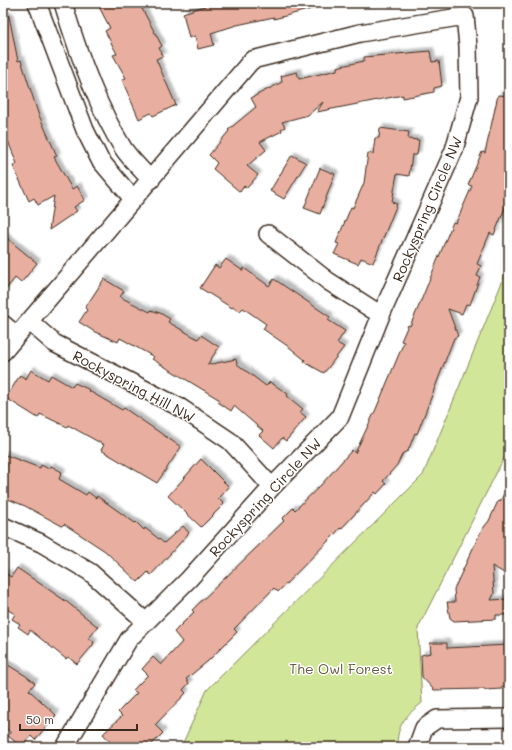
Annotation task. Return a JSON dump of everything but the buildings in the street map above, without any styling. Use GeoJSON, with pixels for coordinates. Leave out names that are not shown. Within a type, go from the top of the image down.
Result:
{"type":"FeatureCollection","features":[{"type":"Feature","properties":{"kind":"street"},"geometry":{"type":"LineString","coordinates":[[37,3],[85,130],[100,160],[133,199]]}},
{"type":"Feature","properties":{"kind":"street"},"geometry":{"type":"LineString","coordinates":[[63,3],[75,44],[106,116],[123,149],[151,180]]}},
{"type":"Feature","properties":{"kind":"street","name":"Rockyspring Circle NW"},"geometry":{"type":"LineString","coordinates":[[3,352],[252,60],[360,33],[465,16],[468,46],[469,97],[454,150],[381,315],[340,417],[272,486],[189,579],[145,621],[129,639],[65,747]]}},
{"type":"Feature","properties":{"kind":"street"},"geometry":{"type":"LineString","coordinates":[[268,234],[328,282],[381,315]]}},
{"type":"Feature","properties":{"kind":"street","name":"Rockyspring Hill NW"},"geometry":{"type":"LineString","coordinates":[[29,321],[54,343],[181,408],[230,441],[272,486]]}},
{"type":"Feature","properties":{"kind":"street"},"geometry":{"type":"LineString","coordinates":[[3,324],[16,335]]}},
{"type":"Feature","properties":{"kind":"street"},"geometry":{"type":"LineString","coordinates":[[3,526],[41,543],[90,572],[145,621]]}},
{"type":"Feature","properties":{"kind":"street"},"geometry":{"type":"LineString","coordinates":[[417,747],[424,728],[437,720],[509,718]]}},
{"type":"Feature","properties":{"kind":"green space","name":"The Owl Forest"},"geometry":{"type":"Polygon","coordinates":[[[509,265],[509,448],[418,628],[422,703],[411,712],[400,727],[397,747],[181,747],[207,690],[423,475],[509,265]]]}}]}
